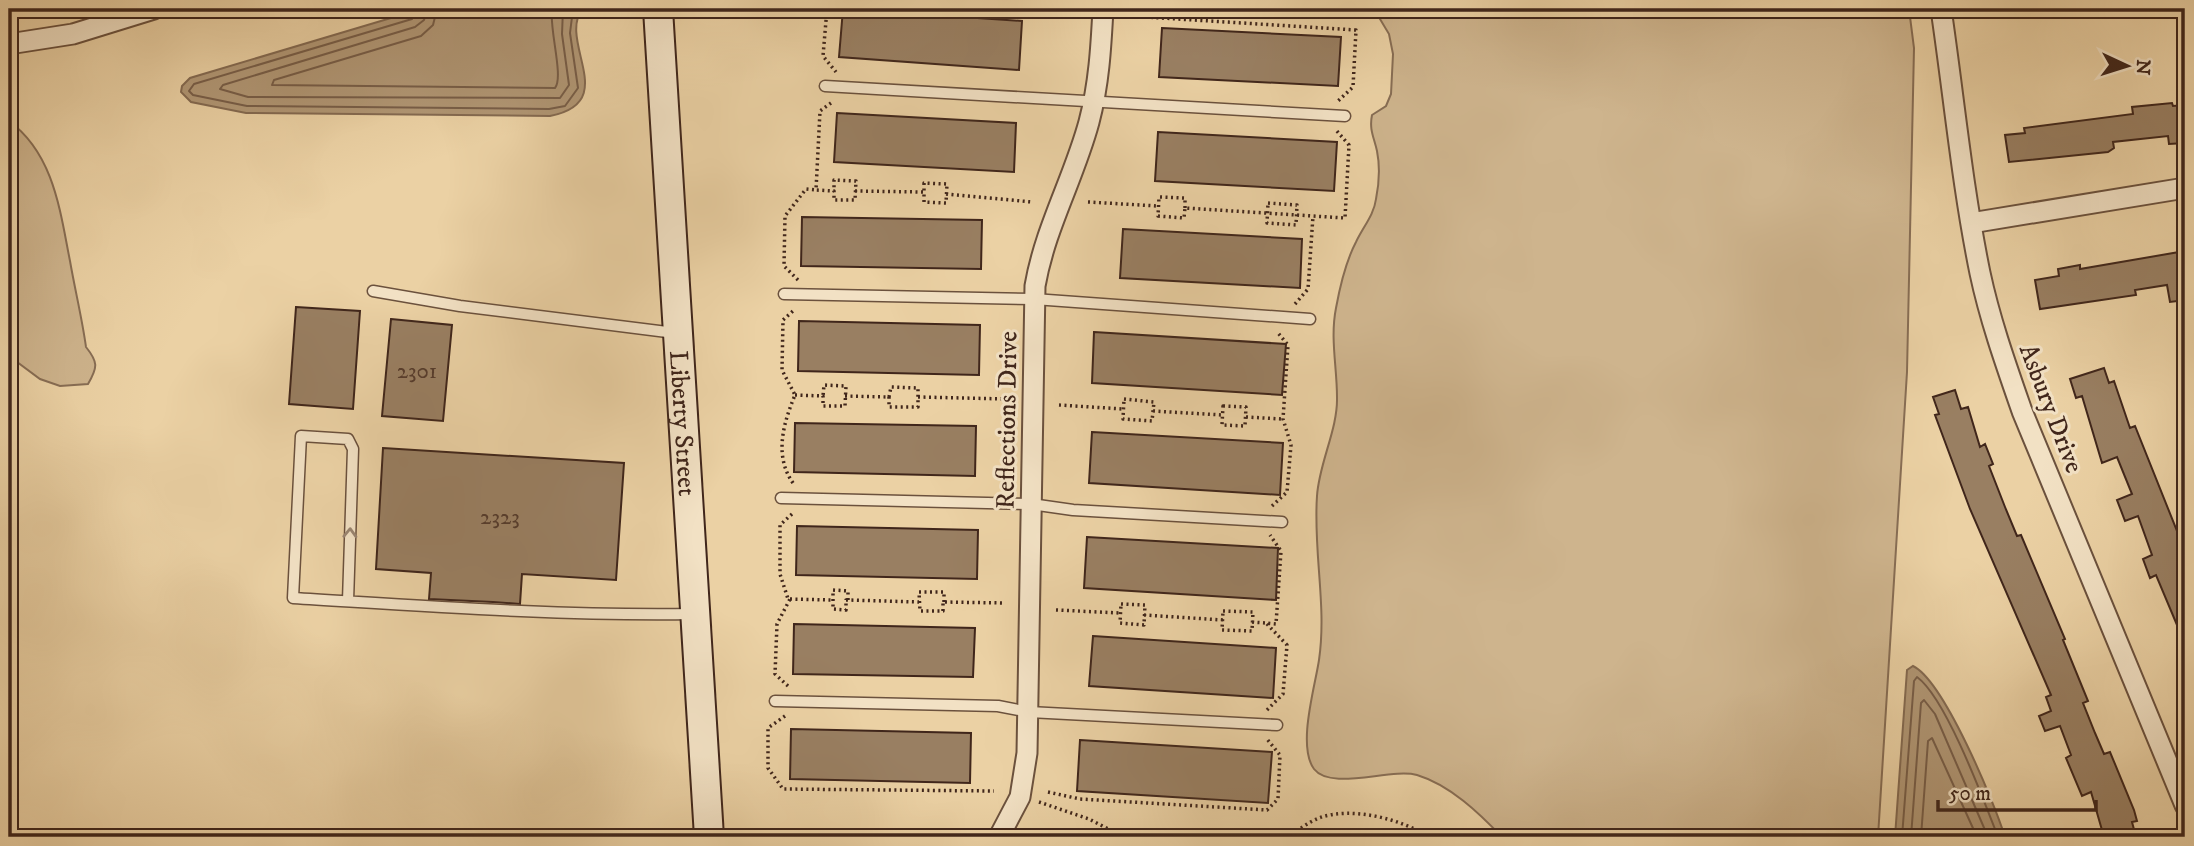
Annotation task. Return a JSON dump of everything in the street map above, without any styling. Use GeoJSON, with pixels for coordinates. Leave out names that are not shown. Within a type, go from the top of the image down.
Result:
{"type":"FeatureCollection","features":[{"type":"Feature","properties":{"kind":"street"},"geometry":{"type":"LineString","coordinates":[[9,44],[73,34],[154,9]]}},
{"type":"Feature","properties":{"kind":"street","name":"Liberty Street"},"geometry":{"type":"LineString","coordinates":[[658,9],[709,837]]}},
{"type":"Feature","properties":{"kind":"street","name":"Reflections Drive"},"geometry":{"type":"LineString","coordinates":[[999,837],[1020,797],[1025,772],[1029,712],[1034,299],[1044,243],[1089,124],[1094,101],[1103,9]]}},
{"type":"Feature","properties":{"kind":"street","name":"Asbury Drive"},"geometry":{"type":"LineString","coordinates":[[1941,9],[1971,223],[1993,324],[2022,411],[2185,805]]}},
{"type":"Feature","properties":{"kind":"street"},"geometry":{"type":"LineString","coordinates":[[1971,223],[2185,188]]}},
{"type":"Feature","properties":{"kind":"lane"},"geometry":{"type":"LineString","coordinates":[[825,86],[1345,116]]}},
{"type":"Feature","properties":{"kind":"lane"},"geometry":{"type":"LineString","coordinates":[[373,291],[460,306],[679,334]]}},
{"type":"Feature","properties":{"kind":"lane"},"geometry":{"type":"LineString","coordinates":[[784,293],[1034,299],[1310,319]]}},
{"type":"Feature","properties":{"kind":"lane"},"geometry":{"type":"LineString","coordinates":[[348,601],[353,449],[348,439],[301,436],[293,598],[348,601],[617,615],[696,614]]}},
{"type":"Feature","properties":{"kind":"lane"},"geometry":{"type":"LineString","coordinates":[[781,498],[1031,503],[1073,510],[1282,522]]}},
{"type":"Feature","properties":{"kind":"lane"},"geometry":{"type":"LineString","coordinates":[[775,701],[998,706],[1029,712],[1277,725]]}},
{"type":"Feature","properties":{"kind":"path"},"geometry":{"type":"LineString","coordinates":[[816,190],[820,111],[839,97],[839,76],[823,56],[827,9]]}},
{"type":"Feature","properties":{"kind":"path"},"geometry":{"type":"LineString","coordinates":[[978,9],[1077,15]]}},
{"type":"Feature","properties":{"kind":"path"},"geometry":{"type":"LineString","coordinates":[[834,180],[856,181],[855,200],[834,200],[834,191],[834,180]]}},
{"type":"Feature","properties":{"kind":"path"},"geometry":{"type":"LineString","coordinates":[[925,183],[947,184],[946,203],[924,202],[924,192],[925,183]]}},
{"type":"Feature","properties":{"kind":"path"},"geometry":{"type":"LineString","coordinates":[[795,395],[782,370],[783,320],[801,304],[802,284],[784,266],[785,216],[806,189],[834,191]]}},
{"type":"Feature","properties":{"kind":"path"},"geometry":{"type":"LineString","coordinates":[[855,191],[924,192]]}},
{"type":"Feature","properties":{"kind":"path"},"geometry":{"type":"LineString","coordinates":[[946,194],[1032,202]]}},
{"type":"Feature","properties":{"kind":"path"},"geometry":{"type":"LineString","coordinates":[[1088,202],[1158,206]]}},
{"type":"Feature","properties":{"kind":"path"},"geometry":{"type":"LineString","coordinates":[[1268,203],[1297,205],[1296,225],[1267,223],[1268,203]]}},
{"type":"Feature","properties":{"kind":"path"},"geometry":{"type":"LineString","coordinates":[[1294,306],[1308,289],[1313,216]]}},
{"type":"Feature","properties":{"kind":"path"},"geometry":{"type":"LineString","coordinates":[[1252,622],[1276,624],[1281,551],[1268,532],[1267,510],[1287,492],[1291,445],[1283,419],[1288,345],[1272,326]]}},
{"type":"Feature","properties":{"kind":"path"},"geometry":{"type":"LineString","coordinates":[[824,385],[846,386],[845,406],[823,406],[823,396],[824,385]]}},
{"type":"Feature","properties":{"kind":"path"},"geometry":{"type":"LineString","coordinates":[[891,387],[918,388],[918,407],[889,407],[889,397],[891,387]]}},
{"type":"Feature","properties":{"kind":"path"},"geometry":{"type":"LineString","coordinates":[[795,395],[823,396]]}},
{"type":"Feature","properties":{"kind":"path"},"geometry":{"type":"LineString","coordinates":[[790,599],[780,574],[780,526],[799,507],[799,491],[783,468],[783,423],[795,395]]}},
{"type":"Feature","properties":{"kind":"path"},"geometry":{"type":"LineString","coordinates":[[845,396],[889,397]]}},
{"type":"Feature","properties":{"kind":"path"},"geometry":{"type":"LineString","coordinates":[[918,397],[1008,399]]}},
{"type":"Feature","properties":{"kind":"path"},"geometry":{"type":"LineString","coordinates":[[1124,399],[1154,401],[1152,421],[1123,419],[1123,409],[1124,399]]}},
{"type":"Feature","properties":{"kind":"path"},"geometry":{"type":"LineString","coordinates":[[1059,405],[1123,409]]}},
{"type":"Feature","properties":{"kind":"path"},"geometry":{"type":"LineString","coordinates":[[1223,406],[1246,407],[1246,417],[1245,426],[1222,425],[1223,406]]}},
{"type":"Feature","properties":{"kind":"path"},"geometry":{"type":"LineString","coordinates":[[1153,411],[1222,415]]}},
{"type":"Feature","properties":{"kind":"path"},"geometry":{"type":"LineString","coordinates":[[1246,417],[1283,419]]}},
{"type":"Feature","properties":{"kind":"path"},"geometry":{"type":"LineString","coordinates":[[833,590],[848,590],[848,600],[846,610],[833,609],[833,590]]}},
{"type":"Feature","properties":{"kind":"path"},"geometry":{"type":"LineString","coordinates":[[919,592],[944,593],[944,602],[943,611],[919,611],[919,592]]}},
{"type":"Feature","properties":{"kind":"path"},"geometry":{"type":"LineString","coordinates":[[790,599],[833,600]]}},
{"type":"Feature","properties":{"kind":"path"},"geometry":{"type":"LineString","coordinates":[[790,599],[776,624],[775,674],[793,691],[792,711],[768,728],[768,768],[783,789],[995,791]]}},
{"type":"Feature","properties":{"kind":"path"},"geometry":{"type":"LineString","coordinates":[[848,600],[919,602]]}},
{"type":"Feature","properties":{"kind":"path"},"geometry":{"type":"LineString","coordinates":[[944,602],[1005,603]]}},
{"type":"Feature","properties":{"kind":"path"},"geometry":{"type":"LineString","coordinates":[[1121,604],[1145,606],[1144,625],[1120,623],[1120,614],[1121,604]]}},
{"type":"Feature","properties":{"kind":"path"},"geometry":{"type":"LineString","coordinates":[[1056,610],[1120,614]]}},
{"type":"Feature","properties":{"kind":"path"},"geometry":{"type":"LineString","coordinates":[[1223,611],[1253,612],[1252,631],[1222,630],[1223,620],[1223,611]]}},
{"type":"Feature","properties":{"kind":"path"},"geometry":{"type":"LineString","coordinates":[[1144,615],[1223,620]]}},
{"type":"Feature","properties":{"kind":"path"},"geometry":{"type":"LineString","coordinates":[[1048,793],[1080,799],[1267,810],[1278,799],[1280,755],[1263,733],[1264,713],[1283,694],[1287,645],[1266,623]]}},
{"type":"Feature","properties":{"kind":"path"},"geometry":{"type":"LineString","coordinates":[[1020,797],[1089,819],[1125,837]]}},
{"type":"Feature","properties":{"kind":"path"},"geometry":{"type":"LineString","coordinates":[[1287,837],[1321,817],[1339,815],[1384,817],[1400,821],[1428,837]]}},
{"type":"Feature","properties":{"kind":"path"},"geometry":{"type":"LineString","coordinates":[[1198,837],[1252,837]]}},
{"type":"Feature","properties":{"kind":"shaded area"},"geometry":{"type":"Polygon","coordinates":[[[1374,9],[1909,9],[1914,48],[1907,372],[1878,837],[1502,837],[1474,809],[1441,786],[1417,775],[1392,774],[1347,779],[1322,775],[1314,769],[1309,759],[1307,732],[1319,660],[1322,619],[1316,517],[1318,484],[1337,409],[1334,319],[1346,265],[1376,199],[1379,163],[1371,129],[1372,115],[1386,106],[1391,94],[1393,54],[1389,34],[1374,9]]]}},
{"type":"Feature","properties":{"kind":"shaded area"},"geometry":{"type":"Polygon","coordinates":[[[9,121],[24,134],[36,150],[53,185],[63,223],[86,347],[95,365],[88,384],[60,386],[40,379],[9,356],[9,121]]]}},
{"type":"Feature","properties":{"kind":"water"},"geometry":{"type":"Polygon","coordinates":[[[421,9],[582,9],[577,23],[577,38],[584,70],[582,98],[571,109],[550,116],[246,113],[191,102],[181,92],[182,86],[190,78],[421,9]]]}},
{"type":"Feature","properties":{"kind":"water"},"geometry":{"type":"Polygon","coordinates":[[[1913,666],[1925,676],[1953,717],[1979,771],[2005,837],[1895,837],[1907,670],[1913,666]]]}},
{"type":"Feature","properties":{"kind":"building"},"geometry":{"type":"Polygon","coordinates":[[[843,9],[1022,21],[1019,70],[839,57],[843,9]]]}},
{"type":"Feature","properties":{"kind":"building"},"geometry":{"type":"Polygon","coordinates":[[[1162,28],[1341,37],[1338,86],[1159,77],[1162,28]]]}},
{"type":"Feature","properties":{"kind":"building"},"geometry":{"type":"Polygon","coordinates":[[[2172,103],[2173,106],[2185,105],[2185,143],[2169,144],[2168,136],[2113,142],[2114,148],[2108,152],[2009,162],[2005,135],[2025,133],[2024,128],[2133,114],[2132,107],[2172,103]]]}},
{"type":"Feature","properties":{"kind":"building"},"geometry":{"type":"Polygon","coordinates":[[[837,113],[1016,123],[1014,172],[834,162],[837,113]]]}},
{"type":"Feature","properties":{"kind":"building"},"geometry":{"type":"Polygon","coordinates":[[[1158,132],[1337,142],[1334,191],[1155,181],[1158,132]]]}},
{"type":"Feature","properties":{"kind":"building"},"geometry":{"type":"Polygon","coordinates":[[[802,217],[982,220],[981,269],[801,266],[802,217]]]}},
{"type":"Feature","properties":{"kind":"building"},"geometry":{"type":"Polygon","coordinates":[[[1123,229],[1302,239],[1300,288],[1120,278],[1123,229]]]}},
{"type":"Feature","properties":{"kind":"building"},"geometry":{"type":"Polygon","coordinates":[[[2185,251],[2185,300],[2170,302],[2167,285],[2135,290],[2136,295],[2040,309],[2035,280],[2059,276],[2058,269],[2080,265],[2080,269],[2185,251]]]}},
{"type":"Feature","properties":{"kind":"building"},"geometry":{"type":"Polygon","coordinates":[[[296,307],[360,311],[353,409],[289,404],[296,307]]]}},
{"type":"Feature","properties":{"kind":"building"},"geometry":{"type":"Polygon","coordinates":[[[391,319],[452,325],[443,421],[382,416],[391,319]]]}},
{"type":"Feature","properties":{"kind":"building"},"geometry":{"type":"Polygon","coordinates":[[[799,321],[980,325],[979,375],[798,371],[799,321]]]}},
{"type":"Feature","properties":{"kind":"building"},"geometry":{"type":"Polygon","coordinates":[[[1094,332],[1286,344],[1282,395],[1092,383],[1094,332]]]}},
{"type":"Feature","properties":{"kind":"building"},"geometry":{"type":"Polygon","coordinates":[[[2104,368],[2109,383],[2114,381],[2130,428],[2135,426],[2185,551],[2185,644],[2156,575],[2150,578],[2143,559],[2152,555],[2138,516],[2125,521],[2117,500],[2132,494],[2117,457],[2102,463],[2082,396],[2076,398],[2070,379],[2104,368]]]}},
{"type":"Feature","properties":{"kind":"building"},"geometry":{"type":"Polygon","coordinates":[[[1955,390],[1961,409],[1968,407],[1980,447],[1985,444],[1993,464],[1989,466],[2005,507],[2017,536],[2021,535],[2065,639],[2063,640],[2088,701],[2083,703],[2095,733],[2104,754],[2110,752],[2134,810],[2137,821],[2132,822],[2136,837],[2104,837],[2091,792],[2082,796],[2066,758],[2071,755],[2060,726],[2045,731],[2039,716],[2051,711],[2046,697],[2051,695],[1970,509],[1935,415],[1939,414],[1933,397],[1955,390]]]}},
{"type":"Feature","properties":{"kind":"building"},"geometry":{"type":"Polygon","coordinates":[[[795,423],[976,426],[975,476],[794,472],[795,423]]]}},
{"type":"Feature","properties":{"kind":"building"},"geometry":{"type":"Polygon","coordinates":[[[1092,432],[1283,443],[1280,495],[1089,483],[1092,432]]]}},
{"type":"Feature","properties":{"kind":"building"},"geometry":{"type":"Polygon","coordinates":[[[383,448],[624,463],[616,580],[522,574],[520,604],[429,599],[431,573],[376,569],[383,448]]]}},
{"type":"Feature","properties":{"kind":"building"},"geometry":{"type":"Polygon","coordinates":[[[797,526],[978,530],[977,579],[796,575],[797,526]]]}},
{"type":"Feature","properties":{"kind":"building"},"geometry":{"type":"Polygon","coordinates":[[[1087,537],[1278,548],[1276,600],[1084,588],[1087,537]]]}},
{"type":"Feature","properties":{"kind":"building"},"geometry":{"type":"Polygon","coordinates":[[[794,624],[975,628],[973,677],[793,674],[794,624]]]}},
{"type":"Feature","properties":{"kind":"building"},"geometry":{"type":"Polygon","coordinates":[[[1093,636],[1276,648],[1273,698],[1089,686],[1093,636]]]}},
{"type":"Feature","properties":{"kind":"building"},"geometry":{"type":"Polygon","coordinates":[[[791,729],[971,733],[970,783],[790,779],[791,729]]]}},
{"type":"Feature","properties":{"kind":"building"},"geometry":{"type":"Polygon","coordinates":[[[1080,740],[1272,752],[1268,803],[1077,791],[1080,740]]]}}]}
